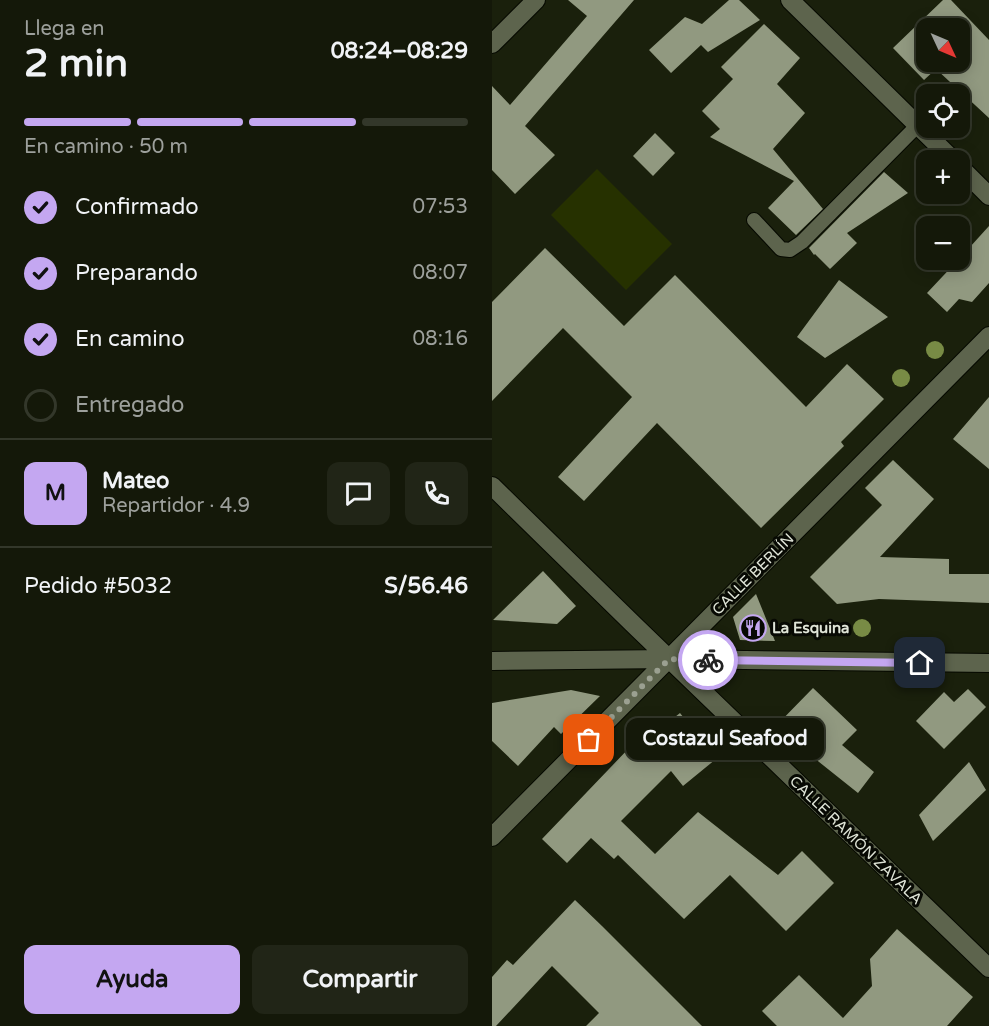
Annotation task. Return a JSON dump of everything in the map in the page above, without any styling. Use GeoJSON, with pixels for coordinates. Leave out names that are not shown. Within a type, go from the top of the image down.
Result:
{"type":"FeatureCollection","features":[{"type":"Feature","properties":{"kind":"street"},"geometry":{"type":"LineString","coordinates":[[492,44],[536,0]]}},
{"type":"Feature","properties":{"kind":"street"},"geometry":{"type":"LineString","coordinates":[[790,0],[916,123]]}},
{"type":"Feature","properties":{"kind":"street"},"geometry":{"type":"LineString","coordinates":[[931,138],[943,150]]}},
{"type":"Feature","properties":{"kind":"street"},"geometry":{"type":"LineString","coordinates":[[970,177],[989,196]]}},
{"type":"Feature","properties":{"kind":"street","name":"CALLE BERLÍN"},"geometry":{"type":"LineString","coordinates":[[492,837],[989,336]]}},
{"type":"Feature","properties":{"kind":"street","name":"CALLE RAMÓN ZAVALA"},"geometry":{"type":"LineString","coordinates":[[492,486],[989,968]]}},
{"type":"Feature","properties":{"kind":"street"},"geometry":{"type":"LineString","coordinates":[[492,661],[669,659],[989,663]]}},
{"type":"Feature","properties":{"kind":"lane"},"geometry":{"type":"LineString","coordinates":[[754,220],[781,249],[790,250],[802,242],[916,127]]}},
{"type":"Feature","properties":{"kind":"green space"},"geometry":{"type":"Polygon","coordinates":[[[597,169],[672,244],[626,290],[551,215],[597,169]]]}},
{"type":"Feature","properties":{"kind":"building"},"geometry":{"type":"Polygon","coordinates":[[[568,0],[634,0],[525,126],[555,155],[515,194],[492,170],[492,86],[510,105],[587,16],[568,0]]]}},
{"type":"Feature","properties":{"kind":"building"},"geometry":{"type":"Polygon","coordinates":[[[729,0],[739,0],[760,20],[708,52],[701,45],[671,73],[649,50],[685,17],[702,24],[729,0]]]}},
{"type":"Feature","properties":{"kind":"building"},"geometry":{"type":"Polygon","coordinates":[[[943,0],[951,0],[968,18],[924,18],[943,0]]]}},
{"type":"Feature","properties":{"kind":"building"},"geometry":{"type":"Polygon","coordinates":[[[970,20],[989,40],[989,118],[970,100],[970,84],[952,84],[939,72],[970,72],[970,20]]]}},
{"type":"Feature","properties":{"kind":"building"},"geometry":{"type":"Polygon","coordinates":[[[764,24],[800,58],[777,84],[805,113],[773,149],[823,209],[796,235],[768,208],[794,181],[710,137],[720,129],[702,111],[733,79],[721,67],[764,24]]]}},
{"type":"Feature","properties":{"kind":"building"},"geometry":{"type":"Polygon","coordinates":[[[916,26],[916,72],[893,48],[916,26]]]}},
{"type":"Feature","properties":{"kind":"building"},"geometry":{"type":"Polygon","coordinates":[[[916,72],[933,72],[924,80],[916,72]]]}},
{"type":"Feature","properties":{"kind":"building"},"geometry":{"type":"Polygon","coordinates":[[[655,133],[675,153],[653,176],[633,156],[655,133]]]}},
{"type":"Feature","properties":{"kind":"building"},"geometry":{"type":"Polygon","coordinates":[[[884,172],[908,193],[847,233],[857,243],[830,269],[809,248],[884,172]]]}},
{"type":"Feature","properties":{"kind":"building"},"geometry":{"type":"Polygon","coordinates":[[[989,226],[989,283],[972,302],[959,299],[947,312],[927,293],[949,270],[970,270],[970,247],[989,226]]]}},
{"type":"Feature","properties":{"kind":"building"},"geometry":{"type":"Polygon","coordinates":[[[545,248],[624,326],[675,275],[806,407],[847,364],[884,399],[841,442],[844,446],[761,528],[657,423],[584,501],[558,477],[632,397],[563,328],[492,401],[492,302],[545,248]]]}},
{"type":"Feature","properties":{"kind":"building"},"geometry":{"type":"Polygon","coordinates":[[[839,280],[888,317],[825,358],[797,337],[839,280]]]}},
{"type":"Feature","properties":{"kind":"building"},"geometry":{"type":"Polygon","coordinates":[[[989,397],[989,469],[953,439],[989,397]]]}},
{"type":"Feature","properties":{"kind":"building"},"geometry":{"type":"Polygon","coordinates":[[[893,460],[934,499],[880,557],[949,559],[949,574],[989,574],[989,603],[879,599],[837,604],[810,577],[882,505],[865,488],[893,460]]]}},
{"type":"Feature","properties":{"kind":"building"},"geometry":{"type":"Polygon","coordinates":[[[543,571],[576,606],[557,624],[493,620],[543,571]]]}},
{"type":"Feature","properties":{"kind":"building","name":"La Esquina"},"geometry":{"type":"Polygon","coordinates":[[[756,594],[775,641],[740,640],[733,617],[756,594]]]}},
{"type":"Feature","properties":{"kind":"building"},"geometry":{"type":"Polygon","coordinates":[[[813,688],[857,730],[842,745],[874,772],[858,793],[799,746],[792,753],[771,731],[813,688]]]}},
{"type":"Feature","properties":{"kind":"building"},"geometry":{"type":"Polygon","coordinates":[[[968,689],[986,707],[944,749],[916,721],[944,692],[954,702],[968,689]]]}},
{"type":"Feature","properties":{"kind":"building"},"geometry":{"type":"Polygon","coordinates":[[[571,690],[600,696],[561,734],[554,727],[518,766],[492,741],[492,703],[571,690]]]}},
{"type":"Feature","properties":{"kind":"building"},"geometry":{"type":"Polygon","coordinates":[[[680,713],[716,759],[683,786],[671,771],[621,821],[655,854],[698,812],[778,875],[802,851],[834,883],[786,931],[730,875],[684,919],[618,855],[614,859],[591,838],[567,863],[542,839],[631,746],[635,749],[680,713]]]}},
{"type":"Feature","properties":{"kind":"building"},"geometry":{"type":"Polygon","coordinates":[[[969,762],[986,790],[933,841],[919,815],[969,762]]]}},
{"type":"Feature","properties":{"kind":"building"},"geometry":{"type":"Polygon","coordinates":[[[575,900],[702,1026],[586,1026],[599,1013],[552,966],[496,1026],[492,1026],[492,977],[507,960],[513,965],[575,900]]]}},
{"type":"Feature","properties":{"kind":"building"},"geometry":{"type":"Polygon","coordinates":[[[897,929],[973,997],[947,1026],[777,1026],[762,1011],[799,975],[843,1018],[872,986],[870,959],[897,929]]]}},
{"type":"Feature","properties":{"kind":"way so far"},"geometry":{"type":"LineString","coordinates":[[589,740],[669,659],[708,660]]}},
{"type":"Feature","properties":{"kind":"place","name":"La Esquina"},"geometry":{"type":"Point","coordinates":[753,628]}},
{"type":"Feature","properties":{"kind":"place","name":"Costazul Seafood"},"geometry":{"type":"Point","coordinates":[589,740]}},
{"type":"Feature","properties":{"kind":"route"},"geometry":{"type":"LineString","coordinates":[[708,660],[920,663]]}}]}
